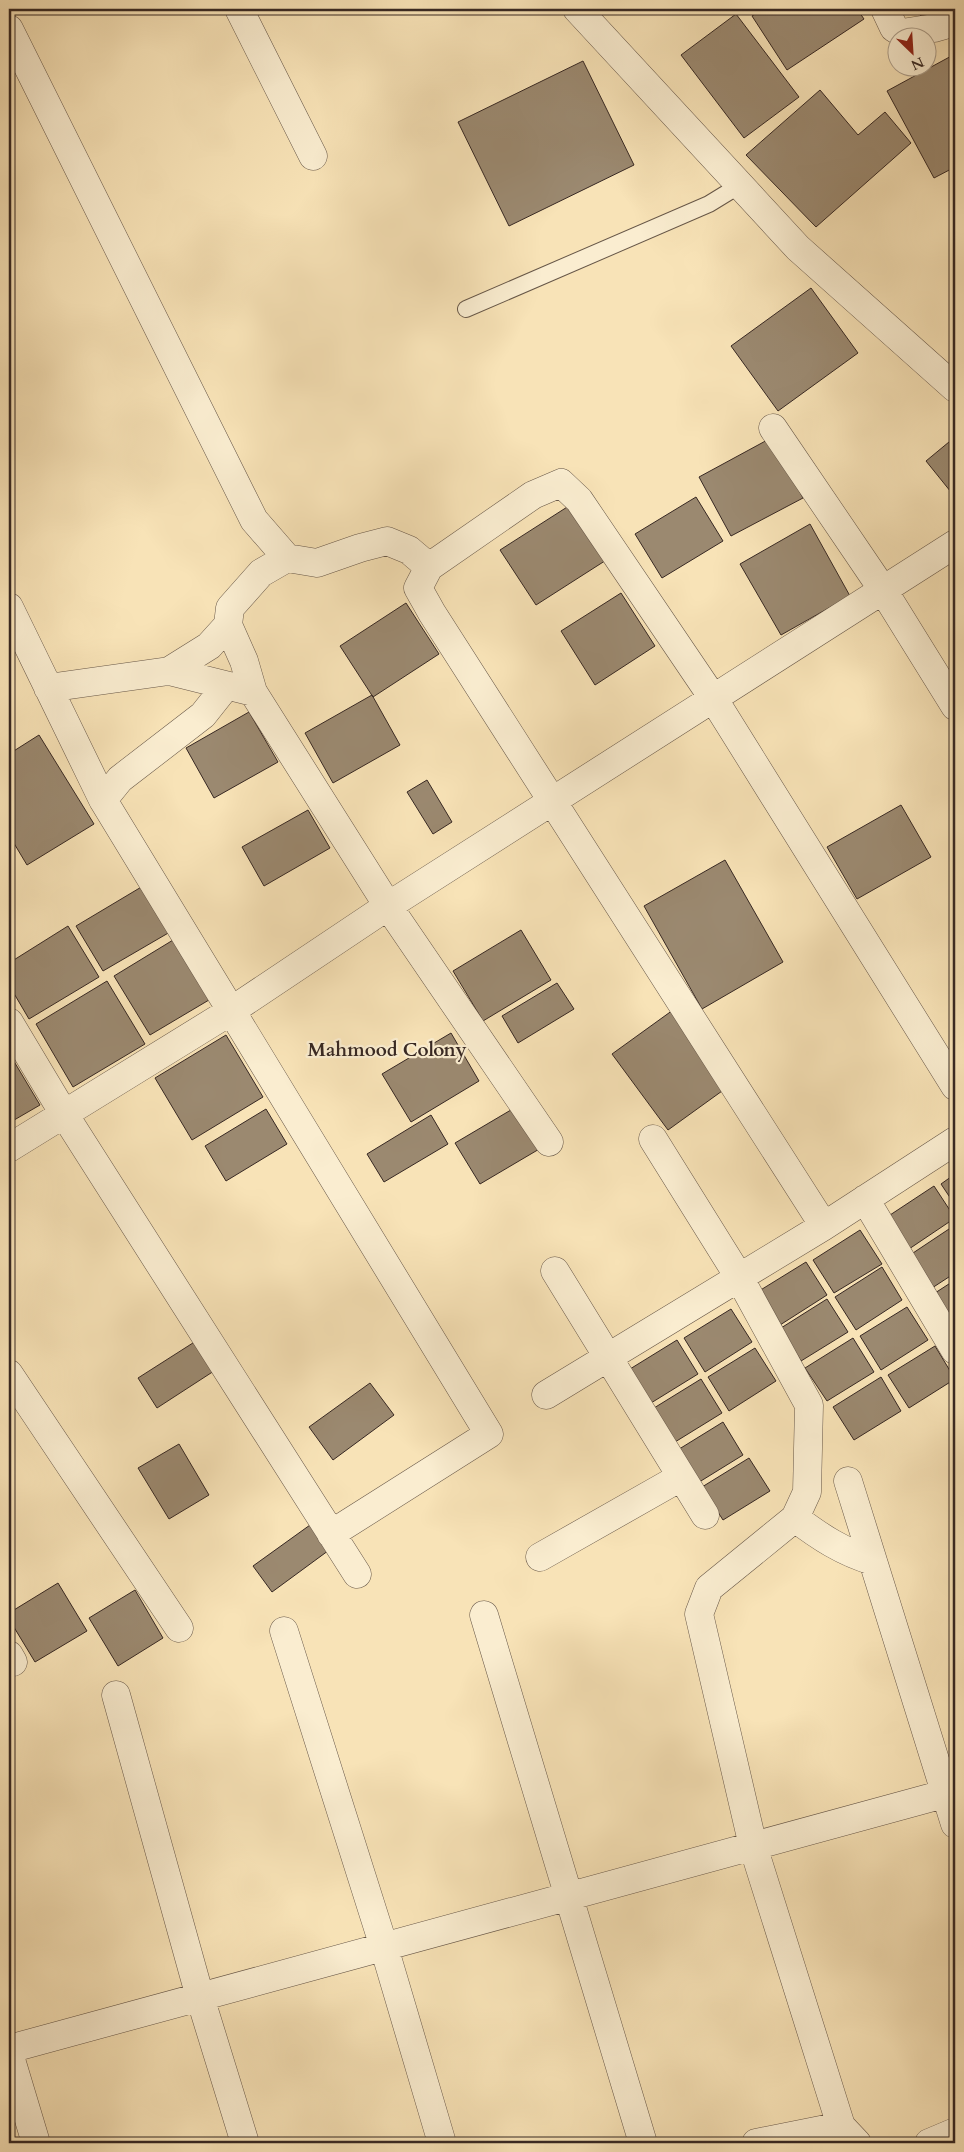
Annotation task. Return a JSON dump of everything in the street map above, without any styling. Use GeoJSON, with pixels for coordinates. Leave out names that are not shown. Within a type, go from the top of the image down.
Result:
{"type":"FeatureCollection","features":[{"type":"Feature","properties":{"kind":"street"},"geometry":{"type":"LineString","coordinates":[[239,9],[313,156]]}},
{"type":"Feature","properties":{"kind":"street"},"geometry":{"type":"LineString","coordinates":[[577,9],[798,248],[955,388]]}},
{"type":"Feature","properties":{"kind":"street"},"geometry":{"type":"LineString","coordinates":[[885,9],[894,28],[902,33],[934,28],[955,22]]}},
{"type":"Feature","properties":{"kind":"street"},"geometry":{"type":"LineString","coordinates":[[9,29],[254,520],[287,558]]}},
{"type":"Feature","properties":{"kind":"street"},"geometry":{"type":"LineString","coordinates":[[773,428],[883,590],[955,706]]}},
{"type":"Feature","properties":{"kind":"street"},"geometry":{"type":"LineString","coordinates":[[824,1226],[418,588],[430,567],[533,495],[561,483],[579,500],[713,698],[955,1086]]}},
{"type":"Feature","properties":{"kind":"street"},"geometry":{"type":"LineString","coordinates":[[430,567],[410,550],[387,541],[317,563],[287,558],[260,573],[230,608],[228,625],[244,661],[253,692],[388,906],[549,1142]]}},
{"type":"Feature","properties":{"kind":"street"},"geometry":{"type":"LineString","coordinates":[[9,1148],[231,1010],[552,800],[955,544]]}},
{"type":"Feature","properties":{"kind":"street"},"geometry":{"type":"LineString","coordinates":[[9,608],[104,800],[489,1434],[331,1534]]}},
{"type":"Feature","properties":{"kind":"street"},"geometry":{"type":"LineString","coordinates":[[169,671],[209,646],[228,625]]}},
{"type":"Feature","properties":{"kind":"street"},"geometry":{"type":"LineString","coordinates":[[48,688],[169,671],[253,692]]}},
{"type":"Feature","properties":{"kind":"street"},"geometry":{"type":"LineString","coordinates":[[104,800],[120,779],[202,715],[226,686]]}},
{"type":"Feature","properties":{"kind":"street"},"geometry":{"type":"LineString","coordinates":[[9,1022],[64,1114],[357,1574]]}},
{"type":"Feature","properties":{"kind":"street"},"geometry":{"type":"LineString","coordinates":[[653,1139],[739,1276],[809,1405],[808,1492],[795,1518],[709,1588],[699,1614],[753,1846],[849,2134],[756,2143]]}},
{"type":"Feature","properties":{"kind":"street"},"geometry":{"type":"LineString","coordinates":[[546,1395],[824,1226],[955,1141]]}},
{"type":"Feature","properties":{"kind":"street"},"geometry":{"type":"LineString","coordinates":[[865,1200],[955,1350]]}},
{"type":"Feature","properties":{"kind":"street"},"geometry":{"type":"LineString","coordinates":[[555,1271],[705,1515]]}},
{"type":"Feature","properties":{"kind":"street"},"geometry":{"type":"LineString","coordinates":[[9,1374],[179,1628]]}},
{"type":"Feature","properties":{"kind":"street"},"geometry":{"type":"LineString","coordinates":[[540,1557],[681,1477]]}},
{"type":"Feature","properties":{"kind":"street"},"geometry":{"type":"LineString","coordinates":[[848,1481],[951,1792],[955,1824]]}},
{"type":"Feature","properties":{"kind":"street"},"geometry":{"type":"LineString","coordinates":[[795,1518],[820,1537],[853,1555],[873,1561]]}},
{"type":"Feature","properties":{"kind":"street"},"geometry":{"type":"LineString","coordinates":[[484,1615],[643,2143]]}},
{"type":"Feature","properties":{"kind":"street"},"geometry":{"type":"LineString","coordinates":[[284,1631],[384,1947],[442,2143]]}},
{"type":"Feature","properties":{"kind":"street"},"geometry":{"type":"LineString","coordinates":[[116,1695],[200,1997],[245,2143]]}},
{"type":"Feature","properties":{"kind":"street"},"geometry":{"type":"LineString","coordinates":[[9,2049],[951,1792]]}},
{"type":"Feature","properties":{"kind":"street"},"geometry":{"type":"LineString","coordinates":[[9,2053],[36,2143]]}},
{"type":"Feature","properties":{"kind":"street"},"geometry":{"type":"LineString","coordinates":[[930,2143],[955,2132]]}},
{"type":"Feature","properties":{"kind":"lane"},"geometry":{"type":"LineString","coordinates":[[466,309],[709,204],[740,185]]}},
{"type":"Feature","properties":{"kind":"building"},"geometry":{"type":"Polygon","coordinates":[[[763,9],[857,9],[864,19],[787,70],[752,16],[763,9]]]}},
{"type":"Feature","properties":{"kind":"building"},"geometry":{"type":"Polygon","coordinates":[[[918,9],[952,9],[923,21],[918,9]]]}},
{"type":"Feature","properties":{"kind":"building"},"geometry":{"type":"Polygon","coordinates":[[[736,14],[799,97],[744,138],[681,55],[736,14]]]}},
{"type":"Feature","properties":{"kind":"building"},"geometry":{"type":"Polygon","coordinates":[[[955,54],[955,167],[934,178],[887,91],[911,78],[936,78],[936,64],[955,54]]]}},
{"type":"Feature","properties":{"kind":"building"},"geometry":{"type":"Polygon","coordinates":[[[583,61],[634,165],[509,226],[458,122],[583,61]]]}},
{"type":"Feature","properties":{"kind":"building"},"geometry":{"type":"Polygon","coordinates":[[[820,90],[858,135],[885,112],[911,143],[816,227],[746,155],[820,90]]]}},
{"type":"Feature","properties":{"kind":"building"},"geometry":{"type":"Polygon","coordinates":[[[811,288],[858,353],[778,411],[731,346],[811,288]]]}},
{"type":"Feature","properties":{"kind":"building"},"geometry":{"type":"Polygon","coordinates":[[[955,437],[955,497],[926,461],[955,437]]]}},
{"type":"Feature","properties":{"kind":"building"},"geometry":{"type":"Polygon","coordinates":[[[771,438],[803,498],[731,536],[699,477],[771,438]]]}},
{"type":"Feature","properties":{"kind":"building"},"geometry":{"type":"Polygon","coordinates":[[[696,497],[723,541],[662,578],[635,534],[696,497]]]}},
{"type":"Feature","properties":{"kind":"building"},"geometry":{"type":"Polygon","coordinates":[[[575,502],[611,557],[536,605],[500,550],[575,502]]]}},
{"type":"Feature","properties":{"kind":"building"},"geometry":{"type":"Polygon","coordinates":[[[810,524],[850,596],[781,635],[740,564],[810,524]]]}},
{"type":"Feature","properties":{"kind":"building"},"geometry":{"type":"Polygon","coordinates":[[[621,593],[655,646],[595,685],[561,631],[621,593]]]}},
{"type":"Feature","properties":{"kind":"building"},"geometry":{"type":"Polygon","coordinates":[[[406,603],[439,654],[373,697],[340,646],[406,603]]]}},
{"type":"Feature","properties":{"kind":"building"},"geometry":{"type":"Polygon","coordinates":[[[372,695],[400,745],[333,783],[305,733],[372,695]]]}},
{"type":"Feature","properties":{"kind":"building"},"geometry":{"type":"Polygon","coordinates":[[[249,712],[278,762],[214,798],[186,748],[249,712]]]}},
{"type":"Feature","properties":{"kind":"building"},"geometry":{"type":"Polygon","coordinates":[[[39,735],[94,824],[27,865],[9,835],[9,754],[39,735]]]}},
{"type":"Feature","properties":{"kind":"building"},"geometry":{"type":"Polygon","coordinates":[[[427,780],[452,822],[433,834],[407,792],[427,780]]]}},
{"type":"Feature","properties":{"kind":"building"},"geometry":{"type":"Polygon","coordinates":[[[901,805],[931,857],[857,899],[827,847],[901,805]]]}},
{"type":"Feature","properties":{"kind":"building"},"geometry":{"type":"Polygon","coordinates":[[[308,810],[330,848],[264,886],[242,847],[308,810]]]}},
{"type":"Feature","properties":{"kind":"building"},"geometry":{"type":"Polygon","coordinates":[[[725,860],[783,962],[702,1009],[644,906],[725,860]]]}},
{"type":"Feature","properties":{"kind":"building"},"geometry":{"type":"Polygon","coordinates":[[[143,886],[170,932],[103,971],[76,926],[143,886]]]}},
{"type":"Feature","properties":{"kind":"building"},"geometry":{"type":"Polygon","coordinates":[[[68,926],[99,977],[29,1019],[9,985],[9,963],[68,926]]]}},
{"type":"Feature","properties":{"kind":"building"},"geometry":{"type":"Polygon","coordinates":[[[521,930],[551,980],[483,1021],[453,971],[521,930]]]}},
{"type":"Feature","properties":{"kind":"building"},"geometry":{"type":"Polygon","coordinates":[[[178,937],[214,997],[150,1035],[114,976],[178,937]]]}},
{"type":"Feature","properties":{"kind":"building"},"geometry":{"type":"Polygon","coordinates":[[[107,981],[145,1044],[73,1087],[36,1024],[107,981]]]}},
{"type":"Feature","properties":{"kind":"building"},"geometry":{"type":"Polygon","coordinates":[[[557,983],[574,1009],[518,1043],[502,1016],[557,983]]]}},
{"type":"Feature","properties":{"kind":"building"},"geometry":{"type":"Polygon","coordinates":[[[673,1010],[729,1086],[668,1130],[612,1054],[673,1010]]]}},
{"type":"Feature","properties":{"kind":"building"},"geometry":{"type":"Polygon","coordinates":[[[451,1033],[479,1081],[411,1122],[382,1074],[451,1033]]]}},
{"type":"Feature","properties":{"kind":"building"},"geometry":{"type":"Polygon","coordinates":[[[226,1035],[263,1097],[192,1140],[155,1078],[226,1035]]]}},
{"type":"Feature","properties":{"kind":"building"},"geometry":{"type":"Polygon","coordinates":[[[9,1053],[40,1105],[9,1123],[9,1053]]]}},
{"type":"Feature","properties":{"kind":"building"},"geometry":{"type":"Polygon","coordinates":[[[516,1107],[541,1148],[480,1184],[455,1143],[516,1107]]]}},
{"type":"Feature","properties":{"kind":"building"},"geometry":{"type":"Polygon","coordinates":[[[266,1109],[287,1144],[226,1181],[205,1146],[266,1109]]]}},
{"type":"Feature","properties":{"kind":"building"},"geometry":{"type":"Polygon","coordinates":[[[431,1115],[448,1144],[384,1182],[367,1154],[431,1115]]]}},
{"type":"Feature","properties":{"kind":"building"},"geometry":{"type":"Polygon","coordinates":[[[955,1174],[955,1205],[941,1184],[955,1174]]]}},
{"type":"Feature","properties":{"kind":"building"},"geometry":{"type":"Polygon","coordinates":[[[934,1186],[955,1218],[909,1249],[887,1217],[934,1186]]]}},
{"type":"Feature","properties":{"kind":"building"},"geometry":{"type":"Polygon","coordinates":[[[955,1225],[955,1273],[932,1288],[910,1255],[955,1225]]]}},
{"type":"Feature","properties":{"kind":"building"},"geometry":{"type":"Polygon","coordinates":[[[860,1230],[882,1264],[834,1293],[813,1260],[860,1230]]]}},
{"type":"Feature","properties":{"kind":"building"},"geometry":{"type":"Polygon","coordinates":[[[806,1262],[827,1295],[780,1325],[759,1291],[806,1262]]]}},
{"type":"Feature","properties":{"kind":"building"},"geometry":{"type":"Polygon","coordinates":[[[882,1267],[902,1300],[856,1330],[835,1297],[882,1267]]]}},
{"type":"Feature","properties":{"kind":"building"},"geometry":{"type":"Polygon","coordinates":[[[955,1280],[955,1324],[935,1293],[955,1280]]]}},
{"type":"Feature","properties":{"kind":"building"},"geometry":{"type":"Polygon","coordinates":[[[827,1299],[848,1332],[801,1361],[781,1328],[827,1299]]]}},
{"type":"Feature","properties":{"kind":"building"},"geometry":{"type":"Polygon","coordinates":[[[907,1307],[928,1340],[881,1370],[860,1336],[907,1307]]]}},
{"type":"Feature","properties":{"kind":"building"},"geometry":{"type":"Polygon","coordinates":[[[731,1309],[752,1342],[705,1372],[684,1338],[731,1309]]]}},
{"type":"Feature","properties":{"kind":"building"},"geometry":{"type":"Polygon","coordinates":[[[853,1338],[874,1372],[827,1401],[805,1368],[853,1338]]]}},
{"type":"Feature","properties":{"kind":"building"},"geometry":{"type":"Polygon","coordinates":[[[677,1340],[698,1374],[651,1403],[630,1369],[677,1340]]]}},
{"type":"Feature","properties":{"kind":"building"},"geometry":{"type":"Polygon","coordinates":[[[196,1341],[214,1371],[157,1408],[138,1378],[196,1341]]]}},
{"type":"Feature","properties":{"kind":"building"},"geometry":{"type":"Polygon","coordinates":[[[935,1346],[955,1379],[909,1408],[888,1375],[935,1346]]]}},
{"type":"Feature","properties":{"kind":"building"},"geometry":{"type":"Polygon","coordinates":[[[755,1348],[776,1381],[729,1411],[708,1377],[755,1348]]]}},
{"type":"Feature","properties":{"kind":"building"},"geometry":{"type":"Polygon","coordinates":[[[881,1377],[901,1411],[854,1440],[833,1407],[881,1377]]]}},
{"type":"Feature","properties":{"kind":"building"},"geometry":{"type":"Polygon","coordinates":[[[701,1379],[722,1413],[675,1442],[654,1408],[701,1379]]]}},
{"type":"Feature","properties":{"kind":"building"},"geometry":{"type":"Polygon","coordinates":[[[370,1383],[394,1415],[333,1460],[309,1427],[370,1383]]]}},
{"type":"Feature","properties":{"kind":"building"},"geometry":{"type":"Polygon","coordinates":[[[723,1422],[743,1455],[696,1484],[676,1451],[723,1422]]]}},
{"type":"Feature","properties":{"kind":"building"},"geometry":{"type":"Polygon","coordinates":[[[179,1444],[209,1495],[169,1519],[138,1468],[179,1444]]]}},
{"type":"Feature","properties":{"kind":"building"},"geometry":{"type":"Polygon","coordinates":[[[749,1458],[770,1491],[723,1520],[702,1487],[749,1458]]]}},
{"type":"Feature","properties":{"kind":"building"},"geometry":{"type":"Polygon","coordinates":[[[317,1520],[336,1545],[272,1592],[253,1566],[317,1520]]]}},
{"type":"Feature","properties":{"kind":"building"},"geometry":{"type":"Polygon","coordinates":[[[58,1583],[87,1631],[35,1662],[9,1619],[9,1613],[58,1583]]]}},
{"type":"Feature","properties":{"kind":"building"},"geometry":{"type":"Polygon","coordinates":[[[135,1590],[163,1638],[118,1666],[89,1618],[135,1590]]]}},
{"type":"Feature","properties":{"kind":"district","name":"Mahmood Colony"},"geometry":{"type":"Point","coordinates":[387,1050]}}]}
